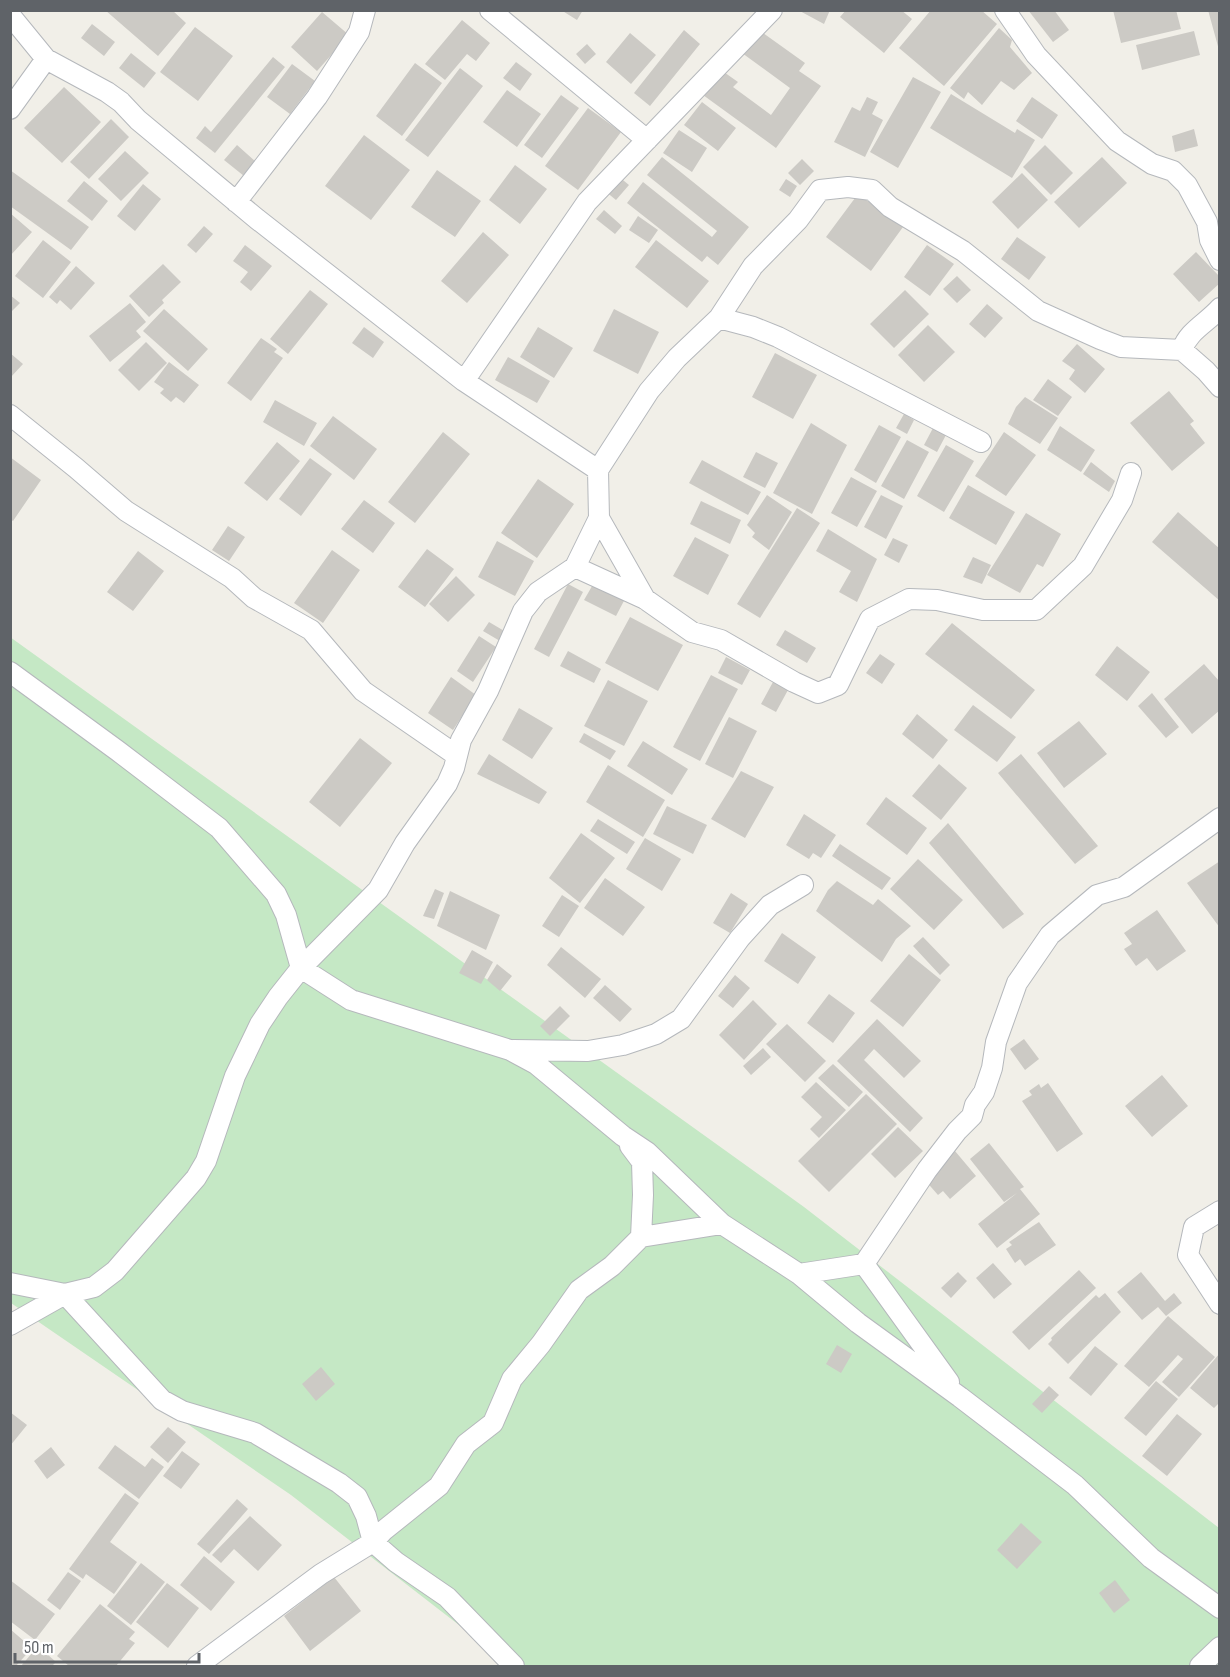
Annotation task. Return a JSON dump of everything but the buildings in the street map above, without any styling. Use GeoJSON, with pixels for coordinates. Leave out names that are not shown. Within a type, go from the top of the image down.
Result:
{"type":"FeatureCollection","features":[{"type":"Feature","properties":{"kind":"street"},"geometry":{"type":"LineString","coordinates":[[236,202],[317,97],[359,32],[365,10]]}},
{"type":"Feature","properties":{"kind":"street"},"geometry":{"type":"LineString","coordinates":[[490,10],[647,140]]}},
{"type":"Feature","properties":{"kind":"street"},"geometry":{"type":"LineString","coordinates":[[464,381],[587,202],[772,10]]}},
{"type":"Feature","properties":{"kind":"street"},"geometry":{"type":"LineString","coordinates":[[1005,10],[1035,55],[1117,141],[1152,164],[1173,171],[1187,185],[1207,222],[1210,240],[1220,260]]}},
{"type":"Feature","properties":{"kind":"street"},"geometry":{"type":"LineString","coordinates":[[10,15],[46,59],[121,102],[138,120],[236,202],[464,381],[598,470]]}},
{"type":"Feature","properties":{"kind":"street"},"geometry":{"type":"LineString","coordinates":[[10,109],[46,59]]}},
{"type":"Feature","properties":{"kind":"street"},"geometry":{"type":"LineString","coordinates":[[11,1318],[65,1294],[94,1287],[115,1271],[196,1178],[206,1161],[235,1076],[260,1024],[301,968],[378,890],[405,843],[447,784],[454,768],[461,740],[488,691],[524,611],[538,592],[575,567],[599,518],[598,470],[649,391],[677,358],[719,318],[753,266],[798,220],[820,190],[848,187],[872,190],[891,207],[963,251],[1038,311],[1121,346],[1182,350],[1220,387]]}},
{"type":"Feature","properties":{"kind":"street"},"geometry":{"type":"LineString","coordinates":[[1182,350],[1185,340],[1220,308]]}},
{"type":"Feature","properties":{"kind":"street"},"geometry":{"type":"LineString","coordinates":[[719,318],[753,327],[778,338],[981,442]]}},
{"type":"Feature","properties":{"kind":"street"},"geometry":{"type":"LineString","coordinates":[[10,415],[126,511],[232,578],[254,598],[311,630],[363,691],[456,755]]}},
{"type":"Feature","properties":{"kind":"street"},"geometry":{"type":"LineString","coordinates":[[575,567],[645,599],[692,632],[721,640],[818,693],[838,685],[870,619],[909,599],[937,600],[983,610],[1036,610],[1083,566],[1122,500],[1131,473]]}},
{"type":"Feature","properties":{"kind":"street"},"geometry":{"type":"LineString","coordinates":[[599,518],[645,599]]}},
{"type":"Feature","properties":{"kind":"street"},"geometry":{"type":"LineString","coordinates":[[10,672],[219,828],[276,894],[286,915],[301,968],[351,1000],[510,1050],[536,1064],[623,1136],[647,1152],[722,1224],[799,1274],[858,1323],[1075,1485],[1151,1558],[1220,1608]]}},
{"type":"Feature","properties":{"kind":"street"},"geometry":{"type":"LineString","coordinates":[[799,1274],[864,1264],[927,1170],[957,1131],[972,1116],[975,1105],[984,1092],[996,1042],[1017,982],[1050,935],[1097,895],[1124,887],[1220,818]]}},
{"type":"Feature","properties":{"kind":"street"},"geometry":{"type":"LineString","coordinates":[[510,1050],[588,1051],[623,1045],[656,1034],[681,1019],[741,938],[770,905],[802,885]]}},
{"type":"Feature","properties":{"kind":"street"},"geometry":{"type":"LineString","coordinates":[[623,1136],[642,1162],[641,1237]]}},
{"type":"Feature","properties":{"kind":"street"},"geometry":{"type":"LineString","coordinates":[[1220,1211],[1194,1227],[1188,1255],[1220,1304]]}},
{"type":"Feature","properties":{"kind":"street"},"geometry":{"type":"LineString","coordinates":[[197,1666],[321,1574],[373,1542],[383,1531],[439,1486],[466,1444],[493,1423],[512,1379],[579,1290],[612,1266],[641,1237],[722,1224]]}},
{"type":"Feature","properties":{"kind":"street"},"geometry":{"type":"LineString","coordinates":[[864,1264],[960,1397]]}},
{"type":"Feature","properties":{"kind":"street"},"geometry":{"type":"LineString","coordinates":[[10,1283],[65,1294],[162,1400],[182,1411],[255,1433],[339,1483],[357,1497],[366,1516],[373,1542],[396,1562],[447,1597],[514,1666]]}},
{"type":"Feature","properties":{"kind":"street"},"geometry":{"type":"LineString","coordinates":[[1200,1666],[1220,1647]]}},
{"type":"Feature","properties":{"kind":"green space"},"geometry":{"type":"Polygon","coordinates":[[[10,637],[804,1207],[1219,1528],[1219,1666],[512,1666],[291,1495],[11,1303],[10,637]]]}}]}
